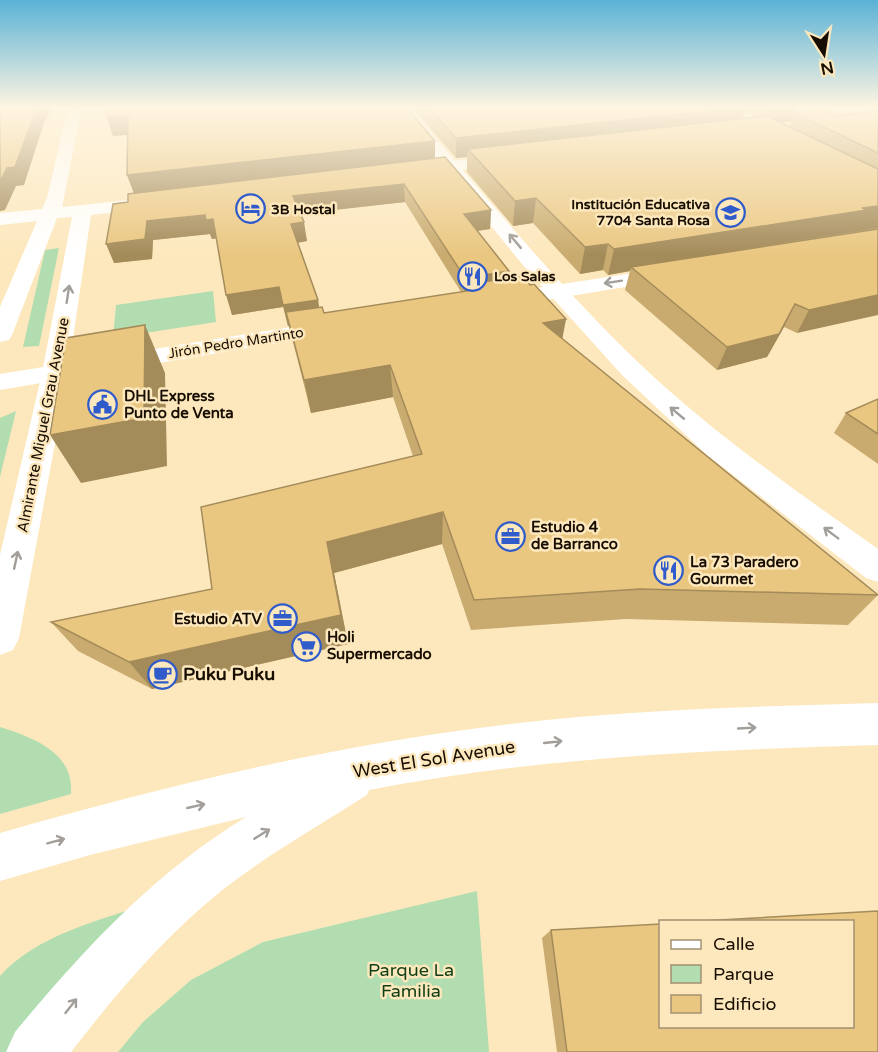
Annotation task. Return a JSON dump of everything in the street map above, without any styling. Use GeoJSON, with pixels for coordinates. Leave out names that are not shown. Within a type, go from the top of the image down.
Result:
{"type":"FeatureCollection","features":[{"type":"Feature","properties":{"kind":"main road"},"geometry":{"type":"LineString","coordinates":[[0,335],[49,215],[59,187],[65,156]]}},
{"type":"Feature","properties":{"kind":"main road"},"geometry":{"type":"LineString","coordinates":[[432,156],[440,168],[613,352],[667,404],[726,454],[878,568]]}},
{"type":"Feature","properties":{"kind":"main road"},"geometry":{"type":"LineString","coordinates":[[440,168],[533,157]]}},
{"type":"Feature","properties":{"kind":"main road"},"geometry":{"type":"LineString","coordinates":[[0,219],[179,200]]}},
{"type":"Feature","properties":{"kind":"main road","name":"Almirante Miguel Grau Avenue"},"geometry":{"type":"LineString","coordinates":[[0,638],[55,373],[82,211]]}},
{"type":"Feature","properties":{"kind":"main road"},"geometry":{"type":"LineString","coordinates":[[476,304],[695,269]]}},
{"type":"Feature","properties":{"kind":"main road","name":"Jirón Pedro Martinto"},"geometry":{"type":"LineString","coordinates":[[0,382],[360,323]]}},
{"type":"Feature","properties":{"kind":"main road","name":"West El Sol Avenue"},"geometry":{"type":"LineString","coordinates":[[0,857],[139,819],[371,766],[484,749],[627,735],[878,724]]}},
{"type":"Feature","properties":{"kind":"main road"},"geometry":{"type":"LineString","coordinates":[[35,1052],[90,983],[134,937],[184,892],[230,855],[371,766]]}},
{"type":"Feature","properties":{"kind":"green space"},"geometry":{"type":"Polygon","coordinates":[[[59,248],[39,346],[23,347],[45,250],[59,248]]]}},
{"type":"Feature","properties":{"kind":"green space"},"geometry":{"type":"Polygon","coordinates":[[[213,291],[216,322],[113,338],[116,305],[213,291]]]}},
{"type":"Feature","properties":{"kind":"green space"},"geometry":{"type":"Polygon","coordinates":[[[16,411],[0,477],[0,418],[16,411]]]}},
{"type":"Feature","properties":{"kind":"green space"},"geometry":{"type":"Polygon","coordinates":[[[0,727],[38,742],[59,757],[66,767],[71,794],[0,814],[0,727]]]}},
{"type":"Feature","properties":{"kind":"green space","name":"Parque La Familia"},"geometry":{"type":"Polygon","coordinates":[[[477,891],[489,1052],[118,1052],[143,1022],[191,980],[263,942],[477,891]]]}},
{"type":"Feature","properties":{"kind":"green space"},"geometry":{"type":"Polygon","coordinates":[[[149,904],[14,1052],[0,1052],[0,976],[15,962],[50,939],[149,904]]]}},
{"type":"Feature","properties":{"kind":"building"},"geometry":{"type":"Polygon","coordinates":[[[0,156],[19,156],[15,167],[7,168],[0,182],[0,156]]]}},
{"type":"Feature","properties":{"kind":"building"},"geometry":{"type":"Polygon","coordinates":[[[127,156],[298,156],[127,175],[127,156]]]}},
{"type":"Feature","properties":{"kind":"building","name":"Institución Educativa 7704 Santa Rosa"},"geometry":{"type":"Polygon","coordinates":[[[474,156],[851,156],[878,169],[878,206],[862,208],[867,210],[614,249],[608,244],[585,247],[536,198],[515,201],[474,156]]]}},
{"type":"Feature","properties":{"kind":"building"},"geometry":{"type":"Polygon","coordinates":[[[445,157],[491,210],[464,214],[509,271],[465,278],[404,184],[293,196],[304,222],[291,224],[318,300],[283,305],[279,287],[226,295],[213,219],[206,220],[205,215],[147,221],[145,239],[106,244],[113,204],[128,202],[128,194],[445,157]]]}},
{"type":"Feature","properties":{"kind":"building"},"geometry":{"type":"Polygon","coordinates":[[[878,229],[878,295],[809,310],[795,304],[779,334],[727,347],[631,267],[878,229]]]}},
{"type":"Feature","properties":{"kind":"building"},"geometry":{"type":"Polygon","coordinates":[[[523,276],[530,285],[534,284],[566,319],[543,323],[878,595],[640,589],[474,600],[443,512],[327,542],[341,615],[129,662],[51,622],[212,589],[201,507],[422,454],[390,365],[304,380],[286,312],[322,307],[324,313],[480,289],[476,283],[523,276]]]}},
{"type":"Feature","properties":{"kind":"building"},"geometry":{"type":"Polygon","coordinates":[[[145,325],[144,418],[50,435],[66,338],[145,325]]]}},
{"type":"Feature","properties":{"kind":"building"},"geometry":{"type":"Polygon","coordinates":[[[878,399],[878,434],[846,413],[878,399]]]}},
{"type":"Feature","properties":{"kind":"building"},"geometry":{"type":"Polygon","coordinates":[[[878,911],[878,1052],[567,1052],[551,930],[659,924],[659,1028],[854,1028],[854,920],[719,920],[878,911]]]}},
{"type":"Feature","properties":{"kind":"place","name":"3B Hostal"},"geometry":{"type":"Point","coordinates":[250,209]}},
{"type":"Feature","properties":{"kind":"place","name":"Institución Educativa 7704 Santa Rosa"},"geometry":{"type":"Point","coordinates":[731,212]}},
{"type":"Feature","properties":{"kind":"place","name":"Los Salas"},"geometry":{"type":"Point","coordinates":[473,276]}},
{"type":"Feature","properties":{"kind":"place","name":"DHL Express Punto de Venta"},"geometry":{"type":"Point","coordinates":[103,405]}},
{"type":"Feature","properties":{"kind":"place","name":"Estudio 4 de Barranco"},"geometry":{"type":"Point","coordinates":[510,536]}},
{"type":"Feature","properties":{"kind":"place","name":"La 73 Paradero Gourmet"},"geometry":{"type":"Point","coordinates":[669,571]}},
{"type":"Feature","properties":{"kind":"place","name":"Estudio ATV"},"geometry":{"type":"Point","coordinates":[283,619]}},
{"type":"Feature","properties":{"kind":"place","name":"Holi Supermercado"},"geometry":{"type":"Point","coordinates":[306,646]}},
{"type":"Feature","properties":{"kind":"place","name":"Puku Puku"},"geometry":{"type":"Point","coordinates":[162,674]}}]}
